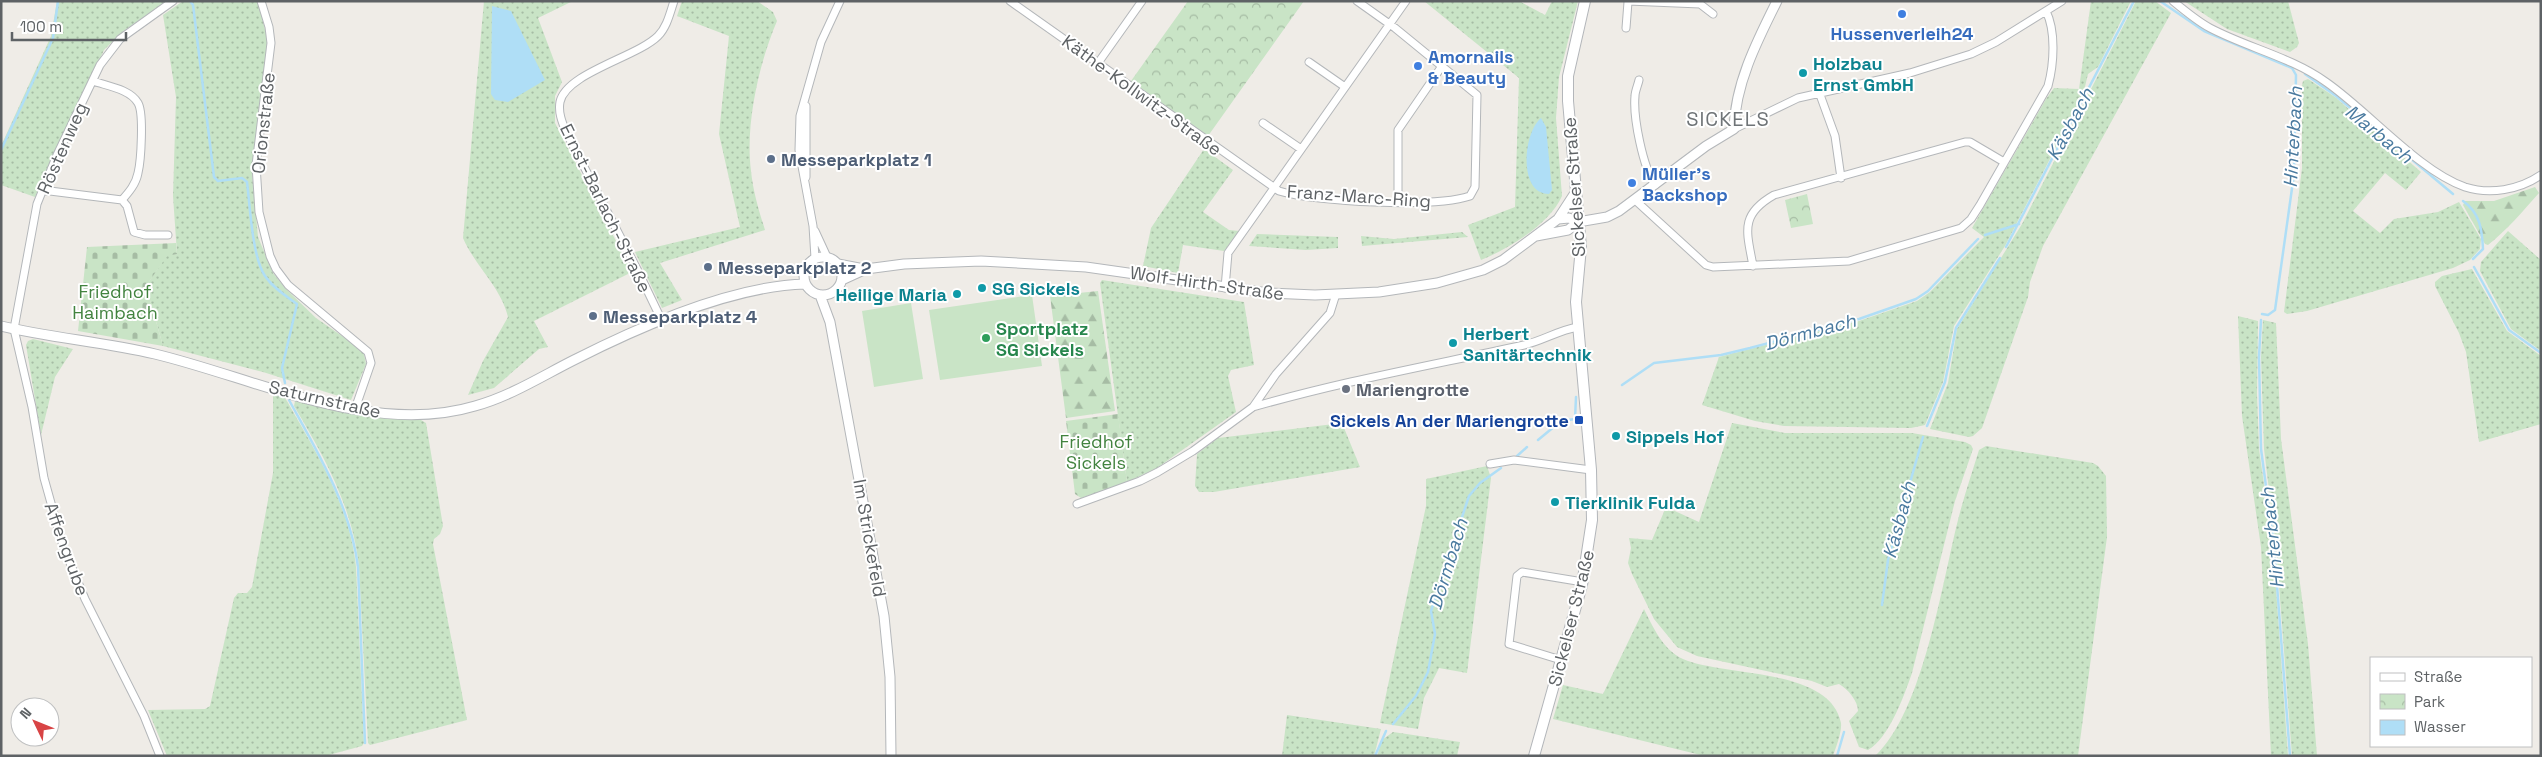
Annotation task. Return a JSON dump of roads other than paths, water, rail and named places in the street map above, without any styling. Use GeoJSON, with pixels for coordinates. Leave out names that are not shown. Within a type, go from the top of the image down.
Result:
{"type":"FeatureCollection","features":[{"type":"Feature","properties":{"kind":"main road","name":"Sickelser Straße"},"geometry":{"type":"LineString","coordinates":[[1534,756],[1583,582],[1592,520],[1591,470],[1576,302],[1581,247],[1568,122],[1568,76],[1585,1]]}},
{"type":"Feature","properties":{"kind":"street","name":"Röstenweg"},"geometry":{"type":"LineString","coordinates":[[14,329],[30,239],[42,190],[93,81],[106,56],[120,39],[173,1]]}},
{"type":"Feature","properties":{"kind":"street","name":"Orionstraße"},"geometry":{"type":"LineString","coordinates":[[261,1],[269,27],[271,43],[256,166],[263,231],[270,256],[282,279],[368,352],[370,363],[355,409]]}},
{"type":"Feature","properties":{"kind":"street","name":"Ernst-Barlach-Straße"},"geometry":{"type":"LineString","coordinates":[[662,321],[633,260],[566,132],[559,108],[562,95],[578,81],[656,38],[662,32],[674,1]]}},
{"type":"Feature","properties":{"kind":"street"},"geometry":{"type":"LineString","coordinates":[[815,258],[813,226],[805,182],[806,101],[820,42],[840,1]]}},
{"type":"Feature","properties":{"kind":"street","name":"Käthe-Kollwitz-Straße"},"geometry":{"type":"LineString","coordinates":[[1010,1],[1274,188]]}},
{"type":"Feature","properties":{"kind":"street"},"geometry":{"type":"LineString","coordinates":[[1098,63],[1142,1]]}},
{"type":"Feature","properties":{"kind":"street","name":"Franz-Marc-Ring"},"geometry":{"type":"LineString","coordinates":[[1274,188],[1298,196],[1398,202],[1461,198],[1470,196],[1474,192],[1477,95],[1390,24],[1357,1]]}},
{"type":"Feature","properties":{"kind":"street"},"geometry":{"type":"LineString","coordinates":[[1225,288],[1228,253],[1406,1]]}},
{"type":"Feature","properties":{"kind":"street"},"geometry":{"type":"LineString","coordinates":[[1734,129],[1738,100],[1747,69],[1777,1]]}},
{"type":"Feature","properties":{"kind":"street"},"geometry":{"type":"LineString","coordinates":[[1558,219],[1569,218],[1578,222],[1607,217],[1635,200],[1717,139],[1786,104],[1820,92],[1947,63],[1996,42],[2062,1]]}},
{"type":"Feature","properties":{"kind":"street"},"geometry":{"type":"LineString","coordinates":[[2173,1],[2209,27],[2300,65],[2314,74],[2340,92],[2429,166],[2456,183],[2478,190],[2498,190],[2518,187],[2541,175]]}},
{"type":"Feature","properties":{"kind":"street"},"geometry":{"type":"LineString","coordinates":[[1626,28],[1628,2],[1700,4],[1713,14]]}},
{"type":"Feature","properties":{"kind":"street"},"geometry":{"type":"LineString","coordinates":[[1635,200],[1706,265],[1713,268],[1849,261],[1961,228],[1971,219],[2042,98],[2050,79],[2050,20],[2046,11]]}},
{"type":"Feature","properties":{"kind":"street"},"geometry":{"type":"LineString","coordinates":[[1309,62],[1345,87]]}},
{"type":"Feature","properties":{"kind":"street"},"geometry":{"type":"LineString","coordinates":[[1398,202],[1398,130],[1442,66]]}},
{"type":"Feature","properties":{"kind":"street"},"geometry":{"type":"LineString","coordinates":[[1639,80],[1634,95],[1642,150],[1646,168],[1655,185]]}},
{"type":"Feature","properties":{"kind":"street"},"geometry":{"type":"LineString","coordinates":[[93,81],[127,93],[138,103],[140,116],[138,174],[133,187],[122,200]]}},
{"type":"Feature","properties":{"kind":"street"},"geometry":{"type":"LineString","coordinates":[[1820,92],[1835,136],[1841,178]]}},
{"type":"Feature","properties":{"kind":"street"},"geometry":{"type":"LineString","coordinates":[[1263,123],[1301,149]]}},
{"type":"Feature","properties":{"kind":"street"},"geometry":{"type":"LineString","coordinates":[[1753,266],[1746,227],[1748,218],[1774,195],[1841,178],[1964,142],[1970,142],[2004,162]]}},
{"type":"Feature","properties":{"kind":"street"},"geometry":{"type":"LineString","coordinates":[[42,190],[122,200],[127,206],[134,232],[145,235],[168,235]]}},
{"type":"Feature","properties":{"kind":"street","name":"Wolf-Hirth-Straße"},"geometry":{"type":"LineString","coordinates":[[838,264],[866,269],[942,261],[1044,263],[1104,269],[1225,288],[1294,294],[1336,294],[1398,290],[1464,276],[1503,260],[1558,219],[1575,193]]}},
{"type":"Feature","properties":{"kind":"street","name":"Wolf-Hirth-Straße"},"geometry":{"type":"LineString","coordinates":[[1536,236],[1568,230],[1578,222]]}},
{"type":"Feature","properties":{"kind":"street"},"geometry":{"type":"LineString","coordinates":[[813,226],[828,257],[838,264],[842,280],[831,294],[820,295],[811,292],[805,284],[804,273],[810,262],[815,258],[828,257]]}},
{"type":"Feature","properties":{"kind":"street","name":"Wolf-Hirth-Straße"},"geometry":{"type":"LineString","coordinates":[[842,280],[866,269]]}},
{"type":"Feature","properties":{"kind":"street","name":"Saturnstraße"},"geometry":{"type":"LineString","coordinates":[[1,326],[120,346],[355,409],[409,415],[440,413],[474,407],[509,394],[590,352],[662,321],[719,301],[780,284],[804,273]]}},
{"type":"Feature","properties":{"kind":"street","name":"Saturnstraße"},"geometry":{"type":"LineString","coordinates":[[780,284],[805,284]]}},
{"type":"Feature","properties":{"kind":"street","name":"Im Strickefeld"},"geometry":{"type":"LineString","coordinates":[[830,322],[831,294]]}},
{"type":"Feature","properties":{"kind":"street"},"geometry":{"type":"LineString","coordinates":[[1253,407],[1276,374],[1330,313],[1336,294]]}},
{"type":"Feature","properties":{"kind":"street","name":"Im Strickefeld"},"geometry":{"type":"LineString","coordinates":[[820,295],[830,322],[884,616],[890,676],[891,756]]}},
{"type":"Feature","properties":{"kind":"street"},"geometry":{"type":"LineString","coordinates":[[1077,504],[1131,485],[1158,472],[1192,451],[1253,407],[1310,390],[1406,368],[1526,345],[1578,326]]}},
{"type":"Feature","properties":{"kind":"street","name":"Affengrube"},"geometry":{"type":"LineString","coordinates":[[14,329],[32,407],[44,478],[63,546],[84,599],[144,716],[160,756]]}},
{"type":"Feature","properties":{"kind":"street"},"geometry":{"type":"LineString","coordinates":[[1490,464],[1514,460],[1591,470]]}},
{"type":"Feature","properties":{"kind":"street"},"geometry":{"type":"LineString","coordinates":[[1561,660],[1509,644],[1517,576],[1522,572],[1583,582]]}},
{"type":"Feature","properties":{"kind":"water"},"geometry":{"type":"Polygon","coordinates":[[[492,6],[511,11],[545,80],[508,102],[495,100],[491,94],[492,6]]]}},
{"type":"Feature","properties":{"kind":"water"},"geometry":{"type":"Polygon","coordinates":[[[1541,118],[1546,127],[1552,190],[1549,194],[1539,191],[1532,184],[1528,174],[1527,149],[1530,136],[1541,118]]]}},
{"type":"Feature","properties":{"kind":"waterway"},"geometry":{"type":"LineString","coordinates":[[1,150],[53,38],[58,1]]}},
{"type":"Feature","properties":{"kind":"waterway"},"geometry":{"type":"LineString","coordinates":[[190,1],[193,5],[214,177],[218,181],[242,178],[247,182],[254,244],[261,267],[265,276],[272,284],[297,304],[282,368],[285,383]]}},
{"type":"Feature","properties":{"kind":"waterway","name":"Käsbach"},"geometry":{"type":"LineString","coordinates":[[2006,247],[2134,1]]}},
{"type":"Feature","properties":{"kind":"waterway","name":"Hinterbach"},"geometry":{"type":"LineString","coordinates":[[2160,1],[2204,31],[2292,68],[2296,75],[2294,174],[2275,310],[2268,315],[2262,314]]}},
{"type":"Feature","properties":{"kind":"waterway","name":"Marbach"},"geometry":{"type":"LineString","coordinates":[[2305,74],[2336,96],[2453,194]]}},
{"type":"Feature","properties":{"kind":"waterway","name":"Marbach"},"geometry":{"type":"LineString","coordinates":[[2463,201],[2477,216],[2481,228],[2483,249],[2473,259]]}},
{"type":"Feature","properties":{"kind":"waterway","name":"Dörmbach"},"geometry":{"type":"LineString","coordinates":[[1985,235],[2019,224]]}},
{"type":"Feature","properties":{"kind":"waterway","name":"Dörmbach"},"geometry":{"type":"LineString","coordinates":[[1622,385],[1654,363],[1721,355],[1750,348],[1859,319],[1916,299],[1928,291],[1978,239]]}},
{"type":"Feature","properties":{"kind":"waterway","name":"Käsbach"},"geometry":{"type":"LineString","coordinates":[[1927,426],[1945,382],[1956,328],[2000,258]]}},
{"type":"Feature","properties":{"kind":"waterway","name":"Marbach"},"geometry":{"type":"LineString","coordinates":[[2474,267],[2509,330],[2541,353]]}},
{"type":"Feature","properties":{"kind":"waterway","name":"Hinterbach"},"geometry":{"type":"LineString","coordinates":[[2261,320],[2259,357],[2261,449],[2274,546],[2290,756]]}},
{"type":"Feature","properties":{"kind":"waterway","name":"Dörmbach"},"geometry":{"type":"LineString","coordinates":[[1538,440],[1561,421],[1575,419],[1576,397]]}},
{"type":"Feature","properties":{"kind":"waterway"},"geometry":{"type":"LineString","coordinates":[[289,400],[331,480],[348,522],[354,544],[358,567],[365,743]]}},
{"type":"Feature","properties":{"kind":"waterway","name":"Käsbach"},"geometry":{"type":"LineString","coordinates":[[1882,605],[1888,560],[1923,437]]}},
{"type":"Feature","properties":{"kind":"waterway","name":"Dörmbach"},"geometry":{"type":"LineString","coordinates":[[1517,456],[1527,447]]}},
{"type":"Feature","properties":{"kind":"waterway","name":"Dörmbach"},"geometry":{"type":"LineString","coordinates":[[1393,724],[1416,696],[1428,672],[1435,634],[1431,611],[1469,496],[1480,483],[1501,468]]}},
{"type":"Feature","properties":{"kind":"waterway","name":"Dörmbach"},"geometry":{"type":"LineString","coordinates":[[1375,756],[1386,731]]}},
{"type":"Feature","properties":{"kind":"waterway","name":"Käsbach"},"geometry":{"type":"LineString","coordinates":[[1837,756],[1844,732]]}},
{"type":"Feature","properties":{"kind":"place","name":"Hussenverleih24"},"geometry":{"type":"Point","coordinates":[1902,14]}},
{"type":"Feature","properties":{"kind":"place","name":"Amornails & Beauty"},"geometry":{"type":"Point","coordinates":[1418,66]}},
{"type":"Feature","properties":{"kind":"place","name":"Holzbau Ernst GmbH"},"geometry":{"type":"Point","coordinates":[1803,73]}},
{"type":"Feature","properties":{"kind":"place","name":"Messeparkplatz 1"},"geometry":{"type":"Point","coordinates":[771,159]}},
{"type":"Feature","properties":{"kind":"place","name":"Müller's Backshop"},"geometry":{"type":"Point","coordinates":[1632,183]}},
{"type":"Feature","properties":{"kind":"place","name":"Messeparkplatz 2"},"geometry":{"type":"Point","coordinates":[708,267]}},
{"type":"Feature","properties":{"kind":"place","name":"SG Sickels"},"geometry":{"type":"Point","coordinates":[982,288]}},
{"type":"Feature","properties":{"kind":"place","name":"Heilige Maria"},"geometry":{"type":"Point","coordinates":[957,294]}},
{"type":"Feature","properties":{"kind":"place","name":"Messeparkplatz 4"},"geometry":{"type":"Point","coordinates":[593,316]}},
{"type":"Feature","properties":{"kind":"place","name":"Sportplatz SG Sickels"},"geometry":{"type":"Point","coordinates":[986,338]}},
{"type":"Feature","properties":{"kind":"place","name":"Herbert Sanitärtechnik"},"geometry":{"type":"Point","coordinates":[1453,343]}},
{"type":"Feature","properties":{"kind":"place","name":"Mariengrotte"},"geometry":{"type":"Point","coordinates":[1346,389]}},
{"type":"Feature","properties":{"kind":"place","name":"Sickels An der Mariengrotte"},"geometry":{"type":"Point","coordinates":[1579,420]}},
{"type":"Feature","properties":{"kind":"place","name":"Sippels Hof"},"geometry":{"type":"Point","coordinates":[1616,436]}},
{"type":"Feature","properties":{"kind":"place","name":"Tierklinik Fulda"},"geometry":{"type":"Point","coordinates":[1555,502]}},
{"type":"Feature","properties":{"kind":"district","name":"SICKELS"},"geometry":{"type":"Point","coordinates":[1728,119]}},
{"type":"Feature","properties":{"kind":"park label","name":"Friedhof Haimbach"},"geometry":{"type":"Point","coordinates":[115,301]}},
{"type":"Feature","properties":{"kind":"park label","name":"Friedhof Sickels"},"geometry":{"type":"Point","coordinates":[1096,451]}}]}
